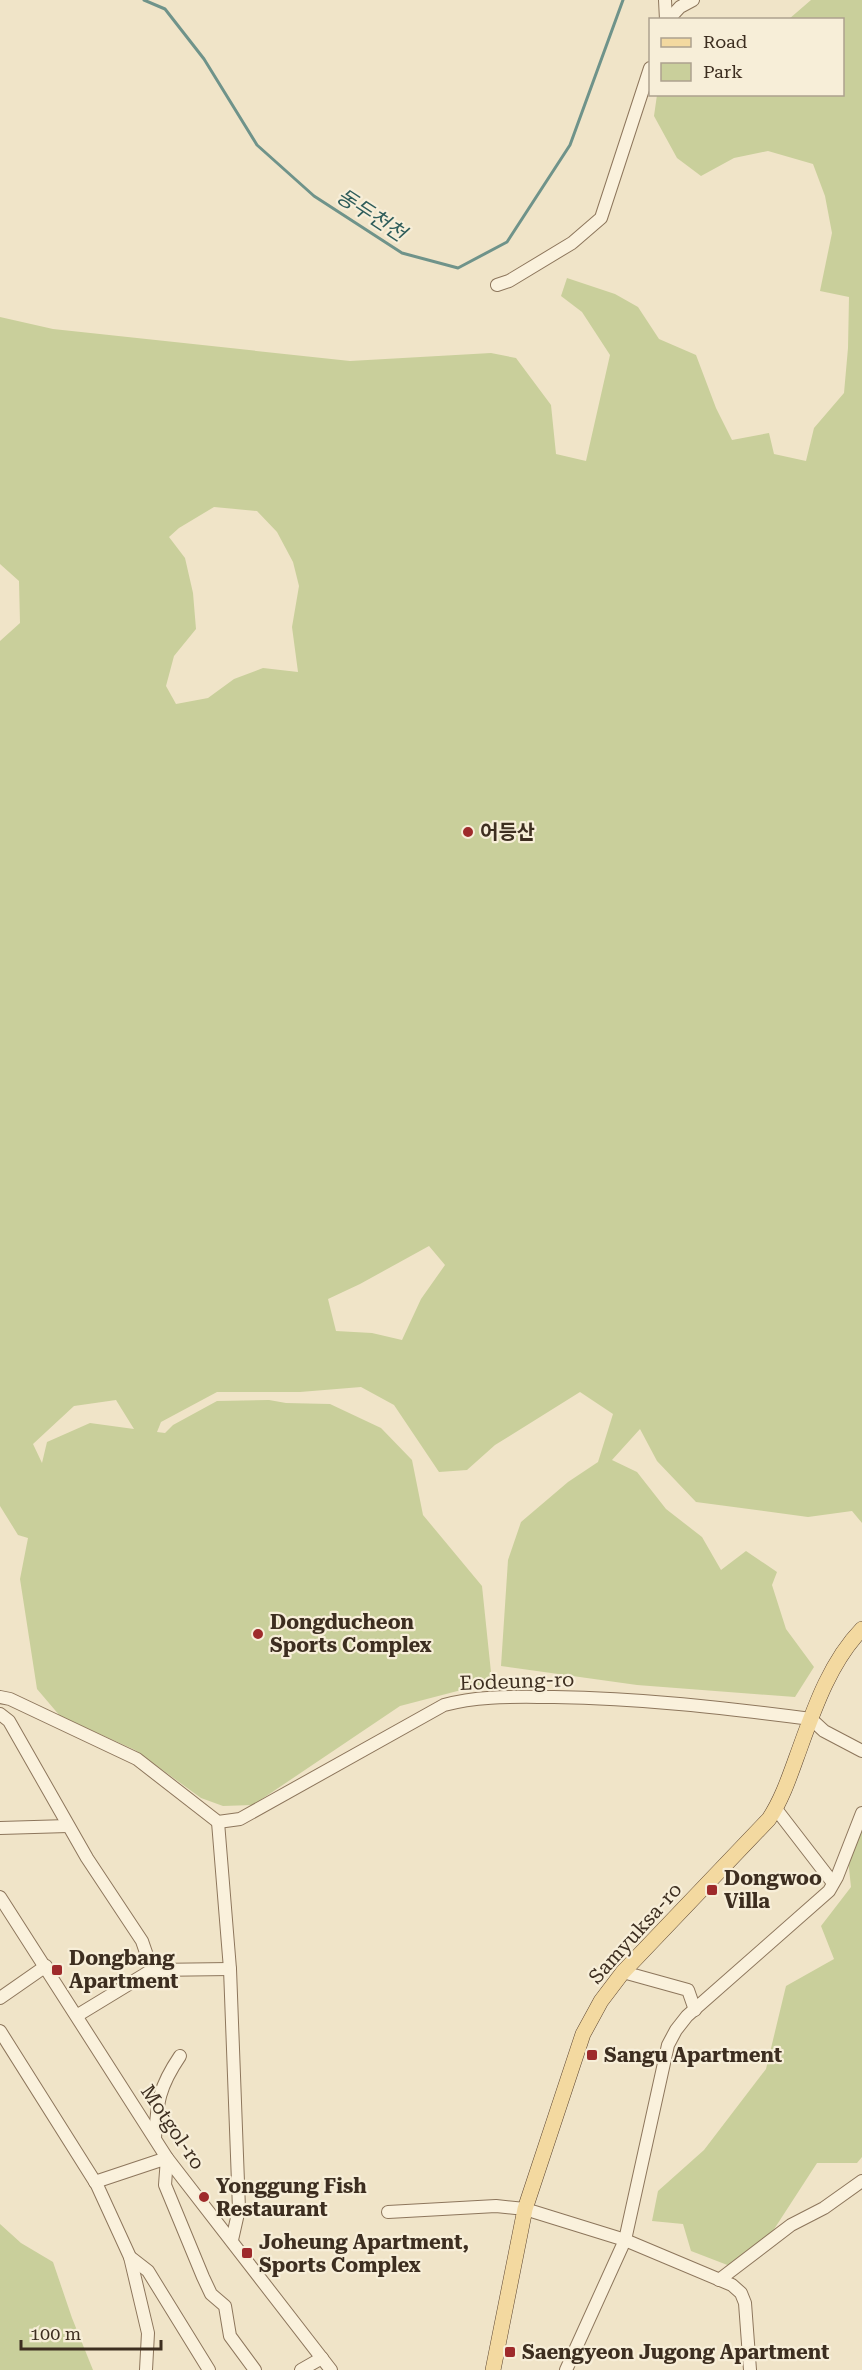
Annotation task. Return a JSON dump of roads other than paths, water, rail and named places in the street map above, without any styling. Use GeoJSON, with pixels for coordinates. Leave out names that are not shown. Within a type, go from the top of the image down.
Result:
{"type":"FeatureCollection","features":[{"type":"Feature","properties":{"kind":"main road","name":"Samyuksa-ro"},"geometry":{"type":"LineString","coordinates":[[493,2370],[525,2209],[583,2034],[601,2001],[623,1972],[760,1829],[776,1809],[784,1794],[810,1719],[831,1671],[844,1650],[862,1629]]}},
{"type":"Feature","properties":{"kind":"street"},"geometry":{"type":"LineString","coordinates":[[665,0],[667,18]]}},
{"type":"Feature","properties":{"kind":"street"},"geometry":{"type":"LineString","coordinates":[[669,18],[680,7],[693,0]]}},
{"type":"Feature","properties":{"kind":"street"},"geometry":{"type":"LineString","coordinates":[[497,285],[509,281],[572,243],[601,218],[649,74]]}},
{"type":"Feature","properties":{"kind":"street"},"geometry":{"type":"LineString","coordinates":[[0,1697],[10,1699],[137,1759],[218,1822],[230,1969],[239,2209],[232,2240]]}},
{"type":"Feature","properties":{"kind":"street","name":"Eodeung-ro"},"geometry":{"type":"LineString","coordinates":[[218,1822],[240,1819],[444,1705],[466,1699],[616,1698],[691,1704],[810,1719]]}},
{"type":"Feature","properties":{"kind":"street"},"geometry":{"type":"LineString","coordinates":[[0,1714],[9,1721],[68,1826],[142,1941],[153,1970]]}},
{"type":"Feature","properties":{"kind":"street"},"geometry":{"type":"LineString","coordinates":[[810,1719],[824,1731],[862,1751]]}},
{"type":"Feature","properties":{"kind":"street"},"geometry":{"type":"LineString","coordinates":[[776,1809],[833,1883]]}},
{"type":"Feature","properties":{"kind":"street"},"geometry":{"type":"LineString","coordinates":[[566,2370],[625,2240],[668,2045],[676,2030],[694,2010],[829,1891],[862,1813]]}},
{"type":"Feature","properties":{"kind":"street"},"geometry":{"type":"LineString","coordinates":[[0,1828],[68,1826]]}},
{"type":"Feature","properties":{"kind":"street","name":"Motgol-ro"},"geometry":{"type":"LineString","coordinates":[[0,1897],[78,2015],[167,2157],[331,2370]]}},
{"type":"Feature","properties":{"kind":"street"},"geometry":{"type":"LineString","coordinates":[[0,1998],[46,1966]]}},
{"type":"Feature","properties":{"kind":"street"},"geometry":{"type":"LineString","coordinates":[[78,2015],[153,1970],[230,1969]]}},
{"type":"Feature","properties":{"kind":"street"},"geometry":{"type":"LineString","coordinates":[[623,1972],[688,1990],[694,2010]]}},
{"type":"Feature","properties":{"kind":"street"},"geometry":{"type":"LineString","coordinates":[[0,2031],[95,2182],[130,2257],[148,2332],[146,2370]]}},
{"type":"Feature","properties":{"kind":"street"},"geometry":{"type":"LineString","coordinates":[[155,2138],[157,2101],[167,2074],[180,2056]]}},
{"type":"Feature","properties":{"kind":"street"},"geometry":{"type":"LineString","coordinates":[[95,2182],[167,2157],[165,2186],[211,2294],[225,2306],[230,2336],[255,2370]]}},
{"type":"Feature","properties":{"kind":"street"},"geometry":{"type":"LineString","coordinates":[[719,2280],[791,2225],[824,2208],[862,2181]]}},
{"type":"Feature","properties":{"kind":"street"},"geometry":{"type":"LineString","coordinates":[[388,2212],[496,2206],[525,2209],[625,2240],[732,2285],[741,2293],[745,2303],[750,2370]]}},
{"type":"Feature","properties":{"kind":"street"},"geometry":{"type":"LineString","coordinates":[[130,2257],[148,2271],[209,2370]]}},
{"type":"Feature","properties":{"kind":"street"},"geometry":{"type":"LineString","coordinates":[[301,2370],[322,2358]]}},
{"type":"Feature","properties":{"kind":"waterway","name":"동두천천"},"geometry":{"type":"LineString","coordinates":[[144,0],[165,9],[204,59],[257,145],[314,196],[402,253],[458,268],[507,242],[570,145],[623,0]]}},
{"type":"Feature","properties":{"kind":"place","name":"어등산"},"geometry":{"type":"Point","coordinates":[468,832]}},
{"type":"Feature","properties":{"kind":"place","name":"Dongducheon Sports Complex"},"geometry":{"type":"Point","coordinates":[258,1634]}},
{"type":"Feature","properties":{"kind":"place","name":"Dongwoo Villa"},"geometry":{"type":"Point","coordinates":[712,1890]}},
{"type":"Feature","properties":{"kind":"place","name":"Dongbang Apartment"},"geometry":{"type":"Point","coordinates":[57,1970]}},
{"type":"Feature","properties":{"kind":"place","name":"Sangu Apartment"},"geometry":{"type":"Point","coordinates":[592,2055]}},
{"type":"Feature","properties":{"kind":"place","name":"Yonggung Fish Restaurant"},"geometry":{"type":"Point","coordinates":[204,2197]}},
{"type":"Feature","properties":{"kind":"place","name":"Joheung Apartment, Sports Complex"},"geometry":{"type":"Point","coordinates":[247,2253]}},
{"type":"Feature","properties":{"kind":"place","name":"Saengyeon Jugong Apartment"},"geometry":{"type":"Point","coordinates":[510,2352]}}]}
